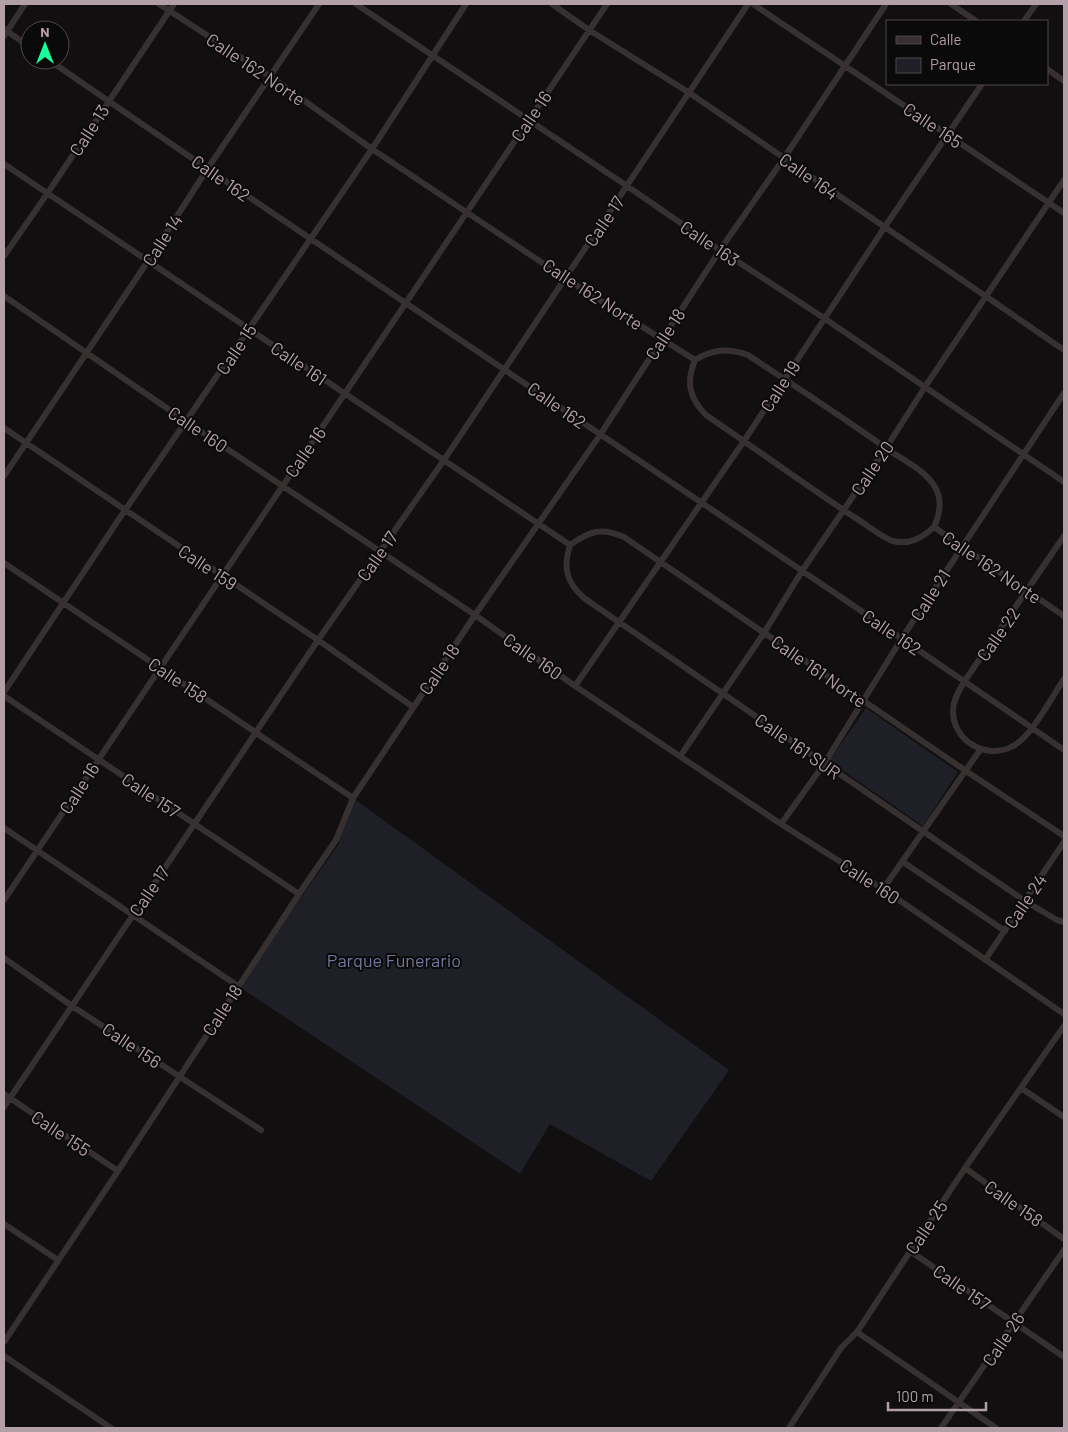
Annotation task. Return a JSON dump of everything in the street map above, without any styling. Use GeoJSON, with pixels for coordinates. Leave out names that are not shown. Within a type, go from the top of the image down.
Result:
{"type":"FeatureCollection","features":[{"type":"Feature","properties":{"kind":"street"},"geometry":{"type":"LineString","coordinates":[[20,41],[5,32],[25,4]]}},
{"type":"Feature","properties":{"kind":"street","name":"Calle 162 Norte"},"geometry":{"type":"LineString","coordinates":[[159,4],[270,77],[372,149],[565,278],[695,360],[691,371],[690,384],[692,396],[698,408],[844,510],[891,540],[905,542],[915,540],[923,537],[934,527],[1064,616]]}},
{"type":"Feature","properties":{"kind":"street","name":"Calle 13"},"geometry":{"type":"LineString","coordinates":[[4,256],[174,4]]}},
{"type":"Feature","properties":{"kind":"street","name":"Calle 14"},"geometry":{"type":"LineString","coordinates":[[4,476],[319,4]]}},
{"type":"Feature","properties":{"kind":"street","name":"Calle 163"},"geometry":{"type":"LineString","coordinates":[[356,4],[824,318],[1064,482]]}},
{"type":"Feature","properties":{"kind":"street","name":"Calle 15"},"geometry":{"type":"LineString","coordinates":[[4,694],[125,510],[372,149],[466,4]]}},
{"type":"Feature","properties":{"kind":"street","name":"Calle 164"},"geometry":{"type":"LineString","coordinates":[[552,4],[589,30],[688,92],[1064,350]]}},
{"type":"Feature","properties":{"kind":"street","name":"Calle 16"},"geometry":{"type":"LineString","coordinates":[[4,900],[607,4]]}},
{"type":"Feature","properties":{"kind":"street","name":"Calle 17"},"geometry":{"type":"LineString","coordinates":[[4,1107],[7,1096],[72,1006],[318,640],[444,460],[748,4]]}},
{"type":"Feature","properties":{"kind":"street","name":"Calle 165"},"geometry":{"type":"LineString","coordinates":[[753,4],[1064,213]]}},
{"type":"Feature","properties":{"kind":"street","name":"Calle 18"},"geometry":{"type":"LineString","coordinates":[[4,1342],[336,840],[352,798],[475,615],[600,436],[720,250],[784,158],[886,4]]}},
{"type":"Feature","properties":{"kind":"street"},"geometry":{"type":"LineString","coordinates":[[951,4],[975,20]]}},
{"type":"Feature","properties":{"kind":"street"},"geometry":{"type":"LineString","coordinates":[[1025,20],[1036,4]]}},
{"type":"Feature","properties":{"kind":"street","name":"Calle 162"},"geometry":{"type":"LineString","coordinates":[[63,70],[406,304],[504,368],[600,436],[702,502],[1064,750]]}},
{"type":"Feature","properties":{"kind":"street"},"geometry":{"type":"LineString","coordinates":[[1048,70],[1064,81]]}},
{"type":"Feature","properties":{"kind":"street","name":"Calle 19"},"geometry":{"type":"LineString","coordinates":[[575,686],[744,441],[946,134],[981,85]]}},
{"type":"Feature","properties":{"kind":"street","name":"Calle 161"},"geometry":{"type":"LineString","coordinates":[[4,164],[570,545]]}},
{"type":"Feature","properties":{"kind":"street","name":"Calle 20"},"geometry":{"type":"LineString","coordinates":[[681,755],[1064,180]]}},
{"type":"Feature","properties":{"kind":"street","name":"Calle 160"},"geometry":{"type":"LineString","coordinates":[[4,296],[187,422],[475,615],[575,686],[883,889],[1064,1014]]}},
{"type":"Feature","properties":{"kind":"street"},"geometry":{"type":"LineString","coordinates":[[695,360],[715,350],[736,350],[748,355],[886,448],[930,479],[936,489],[940,504],[934,527]]}},
{"type":"Feature","properties":{"kind":"street","name":"Calle 21"},"geometry":{"type":"LineString","coordinates":[[782,824],[824,764],[902,638],[1064,393]]}},
{"type":"Feature","properties":{"kind":"street","name":"Calle 159"},"geometry":{"type":"LineString","coordinates":[[4,428],[413,706]]}},
{"type":"Feature","properties":{"kind":"street","name":"Calle 161 Norte"},"geometry":{"type":"LineString","coordinates":[[570,545],[588,533],[599,531],[612,532],[624,537],[864,702],[1064,836]]}},
{"type":"Feature","properties":{"kind":"street","name":"Calle 22"},"geometry":{"type":"LineString","coordinates":[[980,750],[958,732],[954,723],[952,709],[955,698],[1064,536]]}},
{"type":"Feature","properties":{"kind":"street","name":"Calle 161 SUR"},"geometry":{"type":"LineString","coordinates":[[570,545],[567,554],[567,572],[568,580],[574,589],[620,623],[924,832],[1026,901],[1057,920],[1064,922]]}},
{"type":"Feature","properties":{"kind":"street","name":"Calle 158"},"geometry":{"type":"LineString","coordinates":[[4,563],[352,798]]}},
{"type":"Feature","properties":{"kind":"street"},"geometry":{"type":"LineString","coordinates":[[883,889],[980,750],[1001,750],[1013,746],[1022,739],[1064,679]]}},
{"type":"Feature","properties":{"kind":"street","name":"Calle 157"},"geometry":{"type":"LineString","coordinates":[[4,694],[299,894]]}},
{"type":"Feature","properties":{"kind":"street"},"geometry":{"type":"LineString","coordinates":[[4,828],[238,986]]}},
{"type":"Feature","properties":{"kind":"street","name":"Calle 24"},"geometry":{"type":"LineString","coordinates":[[984,960],[1026,901],[1064,842]]}},
{"type":"Feature","properties":{"kind":"street"},"geometry":{"type":"LineString","coordinates":[[903,862],[1005,931]]}},
{"type":"Feature","properties":{"kind":"street","name":"Calle 156"},"geometry":{"type":"LineString","coordinates":[[4,958],[72,1006],[261,1130]]}},
{"type":"Feature","properties":{"kind":"street","name":"Calle 25"},"geometry":{"type":"LineString","coordinates":[[789,1428],[842,1348],[857,1332],[965,1168],[1064,1026]]}},
{"type":"Feature","properties":{"kind":"street"},"geometry":{"type":"LineString","coordinates":[[1021,1088],[1064,1117]]}},
{"type":"Feature","properties":{"kind":"street","name":"Calle 155"},"geometry":{"type":"LineString","coordinates":[[7,1096],[118,1172]]}},
{"type":"Feature","properties":{"kind":"street","name":"Calle 158"},"geometry":{"type":"LineString","coordinates":[[965,1168],[1064,1239]]}},
{"type":"Feature","properties":{"kind":"street"},"geometry":{"type":"LineString","coordinates":[[4,1224],[58,1260]]}},
{"type":"Feature","properties":{"kind":"street","name":"Calle 26"},"geometry":{"type":"LineString","coordinates":[[941,1428],[1064,1250]]}},
{"type":"Feature","properties":{"kind":"street","name":"Calle 157"},"geometry":{"type":"LineString","coordinates":[[910,1251],[1064,1357]]}},
{"type":"Feature","properties":{"kind":"street"},"geometry":{"type":"LineString","coordinates":[[857,1332],[996,1428]]}},
{"type":"Feature","properties":{"kind":"street"},"geometry":{"type":"LineString","coordinates":[[4,1356],[111,1428]]}},
{"type":"Feature","properties":{"kind":"green space"},"geometry":{"type":"Polygon","coordinates":[[[866,708],[958,772],[923,826],[829,761],[866,708]]]}},
{"type":"Feature","properties":{"kind":"green space","name":"Parque Funerario"},"geometry":{"type":"Polygon","coordinates":[[[353,798],[729,1070],[651,1181],[550,1124],[520,1174],[238,986],[338,845],[353,798]]]}}]}
